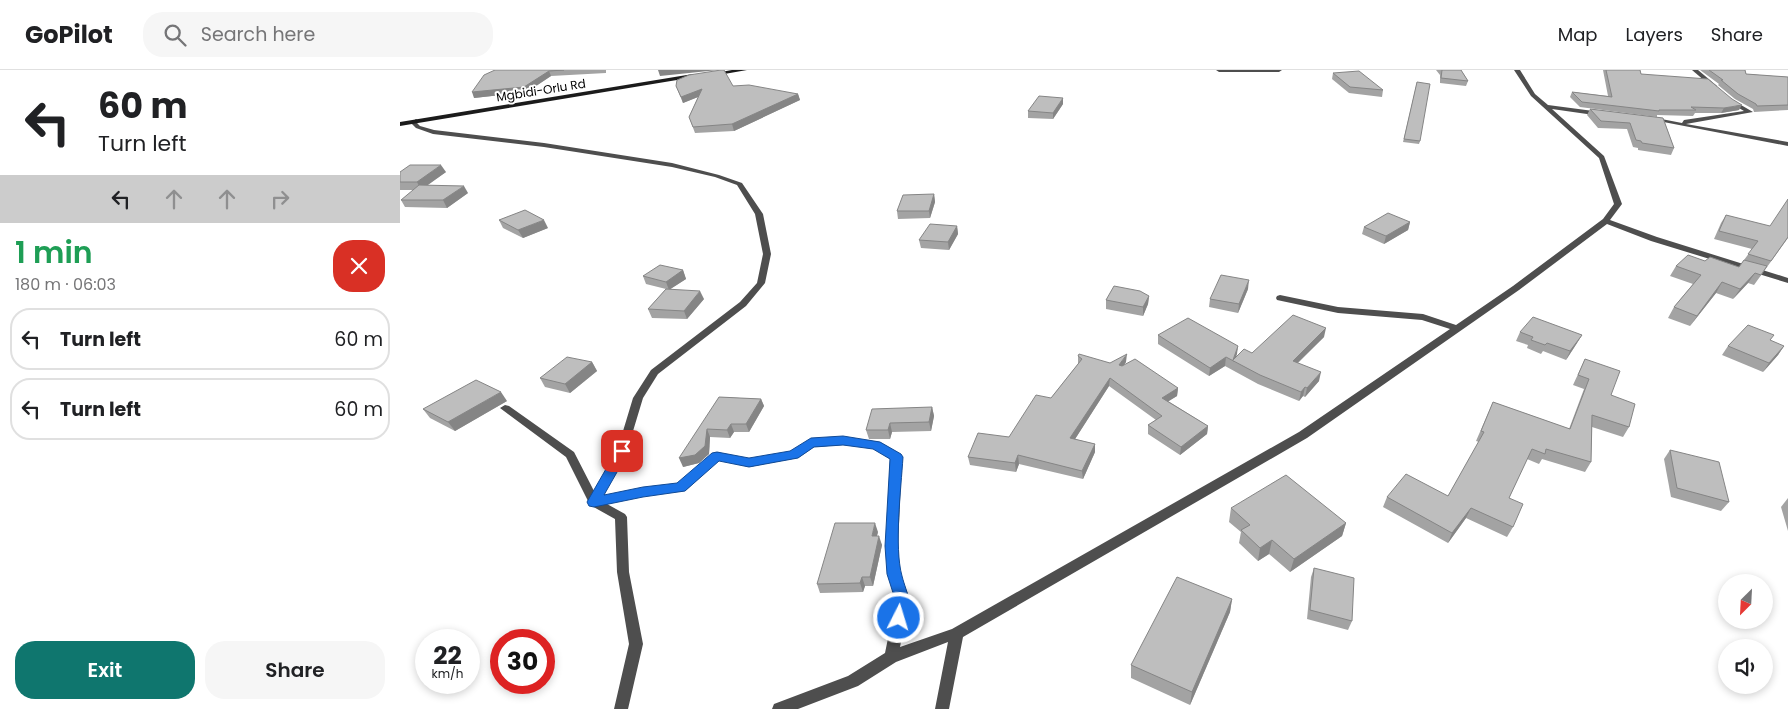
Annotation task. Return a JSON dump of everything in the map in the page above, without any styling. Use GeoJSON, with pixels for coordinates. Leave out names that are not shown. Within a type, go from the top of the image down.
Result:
{"type":"FeatureCollection","features":[{"type":"Feature","properties":{"kind":"main road"},"geometry":{"type":"LineString","coordinates":[[709,74],[744,70]]}},
{"type":"Feature","properties":{"kind":"main road","name":"Mgbidi-Orlu Rd"},"geometry":{"type":"LineString","coordinates":[[400,124],[700,75]]}},
{"type":"Feature","properties":{"kind":"street"},"geometry":{"type":"LineString","coordinates":[[1219,70],[1279,70]]}},
{"type":"Feature","properties":{"kind":"street"},"geometry":{"type":"LineString","coordinates":[[779,709],[853,681],[891,657],[958,633],[1303,436],[1457,329],[1606,221],[1618,204],[1602,157],[1533,95],[1517,70]]}},
{"type":"Feature","properties":{"kind":"street"},"geometry":{"type":"LineString","coordinates":[[1695,70],[1717,89]]}},
{"type":"Feature","properties":{"kind":"street"},"geometry":{"type":"LineString","coordinates":[[1678,122],[1750,112],[1725,96]]}},
{"type":"Feature","properties":{"kind":"street"},"geometry":{"type":"LineString","coordinates":[[1546,106],[1610,115]]}},
{"type":"Feature","properties":{"kind":"street"},"geometry":{"type":"LineString","coordinates":[[1645,118],[1678,122],[1788,144]]}},
{"type":"Feature","properties":{"kind":"street"},"geometry":{"type":"LineString","coordinates":[[416,121],[414,123],[418,127],[433,132],[564,148],[672,165],[717,176],[740,184],[759,214],[767,254],[761,283],[742,304],[654,372],[638,398],[622,451],[594,502]]}},
{"type":"Feature","properties":{"kind":"street"},"geometry":{"type":"LineString","coordinates":[[1606,221],[1654,239],[1788,281]]}},
{"type":"Feature","properties":{"kind":"street"},"geometry":{"type":"LineString","coordinates":[[1280,298],[1338,310],[1424,317],[1457,329]]}},
{"type":"Feature","properties":{"kind":"street"},"geometry":{"type":"LineString","coordinates":[[506,408],[570,455],[594,502],[621,517],[623,572],[636,644],[621,709]]}},
{"type":"Feature","properties":{"kind":"street"},"geometry":{"type":"LineString","coordinates":[[594,502],[643,492],[681,488],[717,456],[749,463],[794,454],[811,443],[843,441],[876,445],[896,457],[892,546],[894,574],[903,599],[891,657]]}},
{"type":"Feature","properties":{"kind":"street"},"geometry":{"type":"LineString","coordinates":[[942,709],[958,633]]}},
{"type":"Feature","properties":{"kind":"building"},"geometry":{"type":"Polygon","coordinates":[[[495,70],[564,70],[549,71],[524,87],[472,92],[484,75],[495,70]]]}},
{"type":"Feature","properties":{"kind":"building"},"geometry":{"type":"Polygon","coordinates":[[[724,70],[733,86],[749,85],[798,94],[732,124],[693,127],[689,117],[702,89],[681,97],[676,86],[677,80],[689,75],[724,70]]]}},
{"type":"Feature","properties":{"kind":"building"},"geometry":{"type":"Polygon","coordinates":[[[1442,70],[1461,70],[1468,81],[1441,78],[1442,70]]]}},
{"type":"Feature","properties":{"kind":"building"},"geometry":{"type":"Polygon","coordinates":[[[1606,70],[1640,70],[1641,74],[1708,79],[1742,105],[1724,108],[1691,107],[1696,110],[1659,111],[1582,102],[1572,92],[1612,97],[1606,70]]]}},
{"type":"Feature","properties":{"kind":"building"},"geometry":{"type":"Polygon","coordinates":[[[1709,70],[1745,70],[1746,74],[1788,77],[1788,105],[1757,106],[1738,94],[1709,70]]]}},
{"type":"Feature","properties":{"kind":"building"},"geometry":{"type":"Polygon","coordinates":[[[1359,71],[1383,90],[1350,87],[1333,73],[1359,71]]]}},
{"type":"Feature","properties":{"kind":"building"},"geometry":{"type":"Polygon","coordinates":[[[1417,82],[1430,84],[1420,141],[1404,139],[1417,82]]]}},
{"type":"Feature","properties":{"kind":"building"},"geometry":{"type":"Polygon","coordinates":[[[1039,96],[1063,98],[1053,113],[1028,111],[1039,96]]]}},
{"type":"Feature","properties":{"kind":"building"},"geometry":{"type":"Polygon","coordinates":[[[1590,109],[1663,118],[1674,148],[1642,143],[1636,140],[1630,123],[1601,121],[1590,109]]]}},
{"type":"Feature","properties":{"kind":"building"},"geometry":{"type":"Polygon","coordinates":[[[410,165],[441,165],[417,182],[400,182],[400,172],[410,165]]]}},
{"type":"Feature","properties":{"kind":"building"},"geometry":{"type":"Polygon","coordinates":[[[419,185],[464,186],[443,200],[401,200],[419,185]]]}},
{"type":"Feature","properties":{"kind":"building"},"geometry":{"type":"Polygon","coordinates":[[[934,194],[929,211],[897,211],[903,195],[934,194]]]}},
{"type":"Feature","properties":{"kind":"building"},"geometry":{"type":"Polygon","coordinates":[[[1788,199],[1788,237],[1771,261],[1748,254],[1758,241],[1719,231],[1726,215],[1770,226],[1788,199]]]}},
{"type":"Feature","properties":{"kind":"building"},"geometry":{"type":"Polygon","coordinates":[[[525,210],[544,220],[518,230],[499,220],[525,210]]]}},
{"type":"Feature","properties":{"kind":"building"},"geometry":{"type":"Polygon","coordinates":[[[1388,213],[1410,222],[1386,236],[1364,227],[1388,213]]]}},
{"type":"Feature","properties":{"kind":"building"},"geometry":{"type":"Polygon","coordinates":[[[930,224],[957,226],[948,242],[919,240],[930,224]]]}},
{"type":"Feature","properties":{"kind":"building"},"geometry":{"type":"Polygon","coordinates":[[[1688,255],[1705,261],[1710,257],[1739,267],[1744,260],[1767,266],[1761,275],[1755,273],[1740,289],[1722,282],[1697,316],[1674,307],[1701,275],[1676,266],[1688,255]]]}},
{"type":"Feature","properties":{"kind":"building"},"geometry":{"type":"Polygon","coordinates":[[[660,265],[683,270],[666,282],[643,276],[660,265]]]}},
{"type":"Feature","properties":{"kind":"building"},"geometry":{"type":"Polygon","coordinates":[[[1221,275],[1249,280],[1239,304],[1210,299],[1221,275]]]}},
{"type":"Feature","properties":{"kind":"building"},"geometry":{"type":"Polygon","coordinates":[[[1114,286],[1140,291],[1149,296],[1143,307],[1106,300],[1114,286]]]}},
{"type":"Feature","properties":{"kind":"building"},"geometry":{"type":"Polygon","coordinates":[[[666,289],[700,291],[684,311],[648,309],[666,289]]]}},
{"type":"Feature","properties":{"kind":"building"},"geometry":{"type":"Polygon","coordinates":[[[1293,315],[1326,328],[1293,361],[1321,372],[1301,392],[1260,375],[1226,357],[1210,368],[1158,335],[1188,318],[1238,346],[1233,360],[1244,349],[1252,353],[1293,315]]]}},
{"type":"Feature","properties":{"kind":"building"},"geometry":{"type":"Polygon","coordinates":[[[1533,317],[1582,335],[1570,351],[1531,340],[1533,337],[1520,332],[1533,317]]]}},
{"type":"Feature","properties":{"kind":"building"},"geometry":{"type":"Polygon","coordinates":[[[1748,325],[1774,335],[1770,340],[1784,346],[1769,363],[1728,346],[1748,325]]]}},
{"type":"Feature","properties":{"kind":"building"},"geometry":{"type":"Polygon","coordinates":[[[1079,354],[1110,363],[1127,354],[1119,365],[1122,366],[1135,359],[1178,388],[1162,398],[1208,426],[1181,447],[1148,425],[1162,416],[1110,378],[1070,438],[1095,444],[1082,471],[1018,455],[1015,463],[968,457],[978,433],[1009,437],[1036,395],[1051,398],[1082,359],[1078,356],[1079,354]]]}},
{"type":"Feature","properties":{"kind":"building"},"geometry":{"type":"Polygon","coordinates":[[[567,357],[592,362],[565,384],[540,378],[567,357]]]}},
{"type":"Feature","properties":{"kind":"building"},"geometry":{"type":"Polygon","coordinates":[[[1585,359],[1620,371],[1611,395],[1635,404],[1629,427],[1592,415],[1591,462],[1546,449],[1545,454],[1532,449],[1509,498],[1523,504],[1513,527],[1471,508],[1452,533],[1387,497],[1406,474],[1448,496],[1484,432],[1481,431],[1493,402],[1570,429],[1589,379],[1578,375],[1585,359]]]}},
{"type":"Feature","properties":{"kind":"building"},"geometry":{"type":"Polygon","coordinates":[[[476,380],[501,392],[448,422],[423,409],[476,380]]]}},
{"type":"Feature","properties":{"kind":"building"},"geometry":{"type":"Polygon","coordinates":[[[719,397],[761,399],[746,424],[731,424],[727,430],[707,429],[705,446],[695,455],[679,458],[719,397]]]}},
{"type":"Feature","properties":{"kind":"building"},"geometry":{"type":"Polygon","coordinates":[[[932,407],[929,422],[890,423],[888,430],[866,430],[872,409],[932,407]]]}},
{"type":"Feature","properties":{"kind":"building"},"geometry":{"type":"Polygon","coordinates":[[[1670,450],[1719,462],[1729,502],[1677,488],[1670,450]]]}},
{"type":"Feature","properties":{"kind":"building"},"geometry":{"type":"Polygon","coordinates":[[[1286,475],[1346,523],[1294,559],[1272,540],[1260,548],[1241,530],[1250,525],[1231,508],[1286,475]]]}},
{"type":"Feature","properties":{"kind":"building"},"geometry":{"type":"Polygon","coordinates":[[[835,523],[875,523],[872,536],[879,536],[870,577],[862,577],[860,583],[817,584],[835,523]]]}},
{"type":"Feature","properties":{"kind":"building"},"geometry":{"type":"Polygon","coordinates":[[[1314,568],[1354,578],[1352,621],[1310,610],[1314,568]]]}},
{"type":"Feature","properties":{"kind":"building"},"geometry":{"type":"Polygon","coordinates":[[[1177,577],[1232,599],[1192,692],[1131,665],[1177,577]]]}},
{"type":"Feature","properties":{"kind":"route"},"geometry":{"type":"LineString","coordinates":[[622,451],[594,502],[643,492],[681,488],[717,456],[749,463],[794,454],[811,443],[843,441],[876,445],[896,457],[892,546],[894,574],[903,599],[899,618]]}}]}
